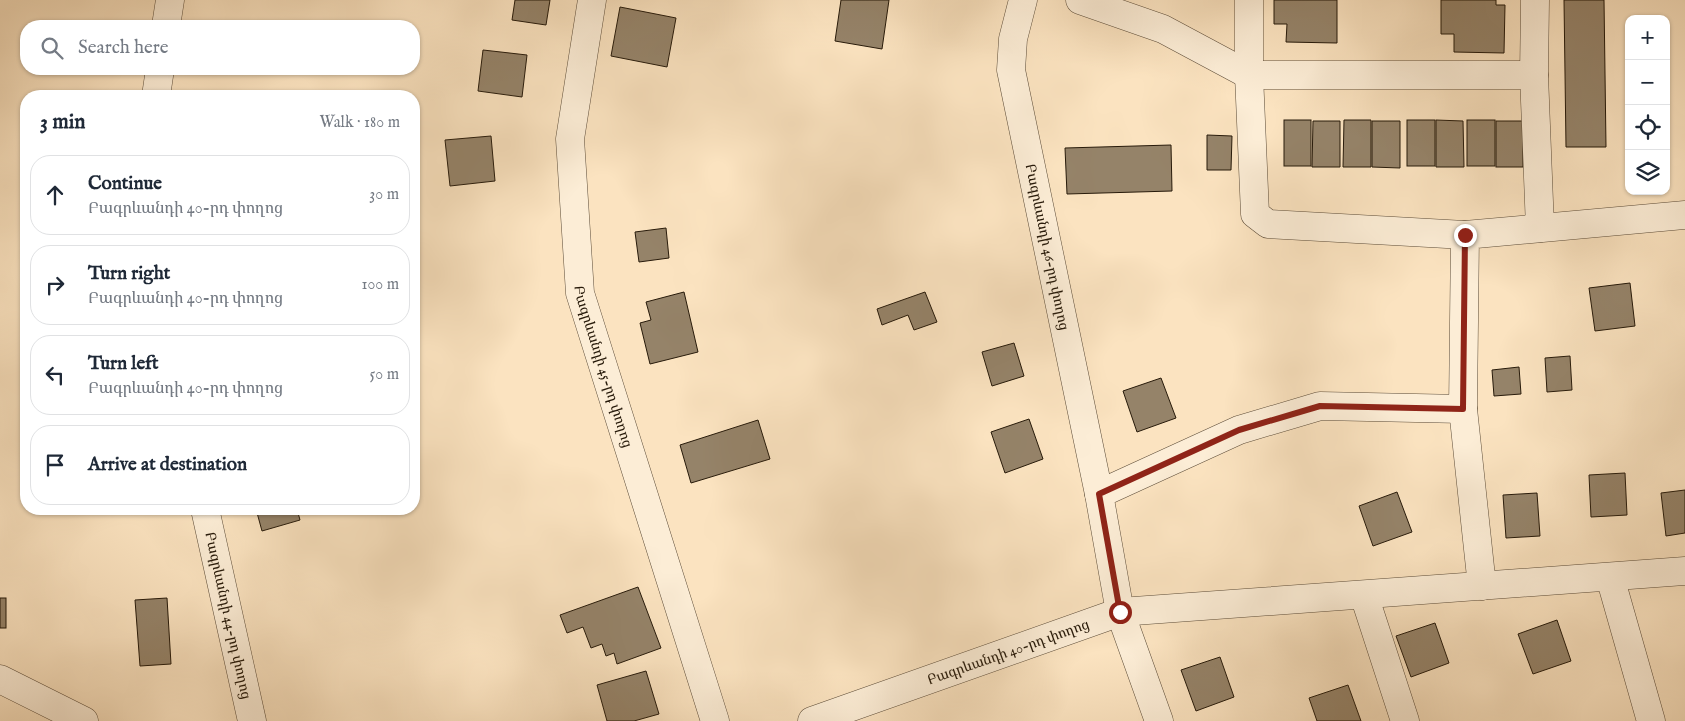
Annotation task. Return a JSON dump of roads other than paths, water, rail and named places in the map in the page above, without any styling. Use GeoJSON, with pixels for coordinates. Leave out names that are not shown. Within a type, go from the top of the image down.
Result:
{"type":"FeatureCollection","features":[{"type":"Feature","properties":{"kind":"street"},"geometry":{"type":"LineString","coordinates":[[167,20],[170,0]]}},
{"type":"Feature","properties":{"kind":"street","name":"Բագրևանդի 45-րդ փողոց"},"geometry":{"type":"LineString","coordinates":[[592,0],[570,139],[580,293],[715,721]]}},
{"type":"Feature","properties":{"kind":"street","name":"Բագրևանդի 46-րդ փողոց"},"geometry":{"type":"LineString","coordinates":[[1023,0],[1013,40],[1011,70],[1099,494]]}},
{"type":"Feature","properties":{"kind":"street"},"geometry":{"type":"LineString","coordinates":[[1080,0],[1163,29],[1249,75],[1534,75]]}},
{"type":"Feature","properties":{"kind":"street"},"geometry":{"type":"LineString","coordinates":[[1249,0],[1249,75],[1254,214],[1268,224],[1465,235],[1685,215]]}},
{"type":"Feature","properties":{"kind":"street"},"geometry":{"type":"LineString","coordinates":[[1535,0],[1534,75],[1540,228]]}},
{"type":"Feature","properties":{"kind":"street"},"geometry":{"type":"LineString","coordinates":[[157,90],[159,75]]}},
{"type":"Feature","properties":{"kind":"street"},"geometry":{"type":"LineString","coordinates":[[1465,235],[1463,409],[1482,586]]}},
{"type":"Feature","properties":{"kind":"street"},"geometry":{"type":"LineString","coordinates":[[1159,721],[1120,612],[1099,494],[1239,430],[1320,406],[1463,409]]}},
{"type":"Feature","properties":{"kind":"street","name":"Բագրևանդի 44-րդ փողոց"},"geometry":{"type":"LineString","coordinates":[[206,515],[252,721]]}},
{"type":"Feature","properties":{"kind":"street","name":"Բագրևանդի 40-րդ փողոց"},"geometry":{"type":"LineString","coordinates":[[812,721],[1120,612],[1685,571]]}},
{"type":"Feature","properties":{"kind":"street"},"geometry":{"type":"LineString","coordinates":[[1610,577],[1651,721]]}},
{"type":"Feature","properties":{"kind":"street"},"geometry":{"type":"LineString","coordinates":[[1364,595],[1405,721]]}},
{"type":"Feature","properties":{"kind":"street"},"geometry":{"type":"LineString","coordinates":[[0,679],[84,721]]}}]}
